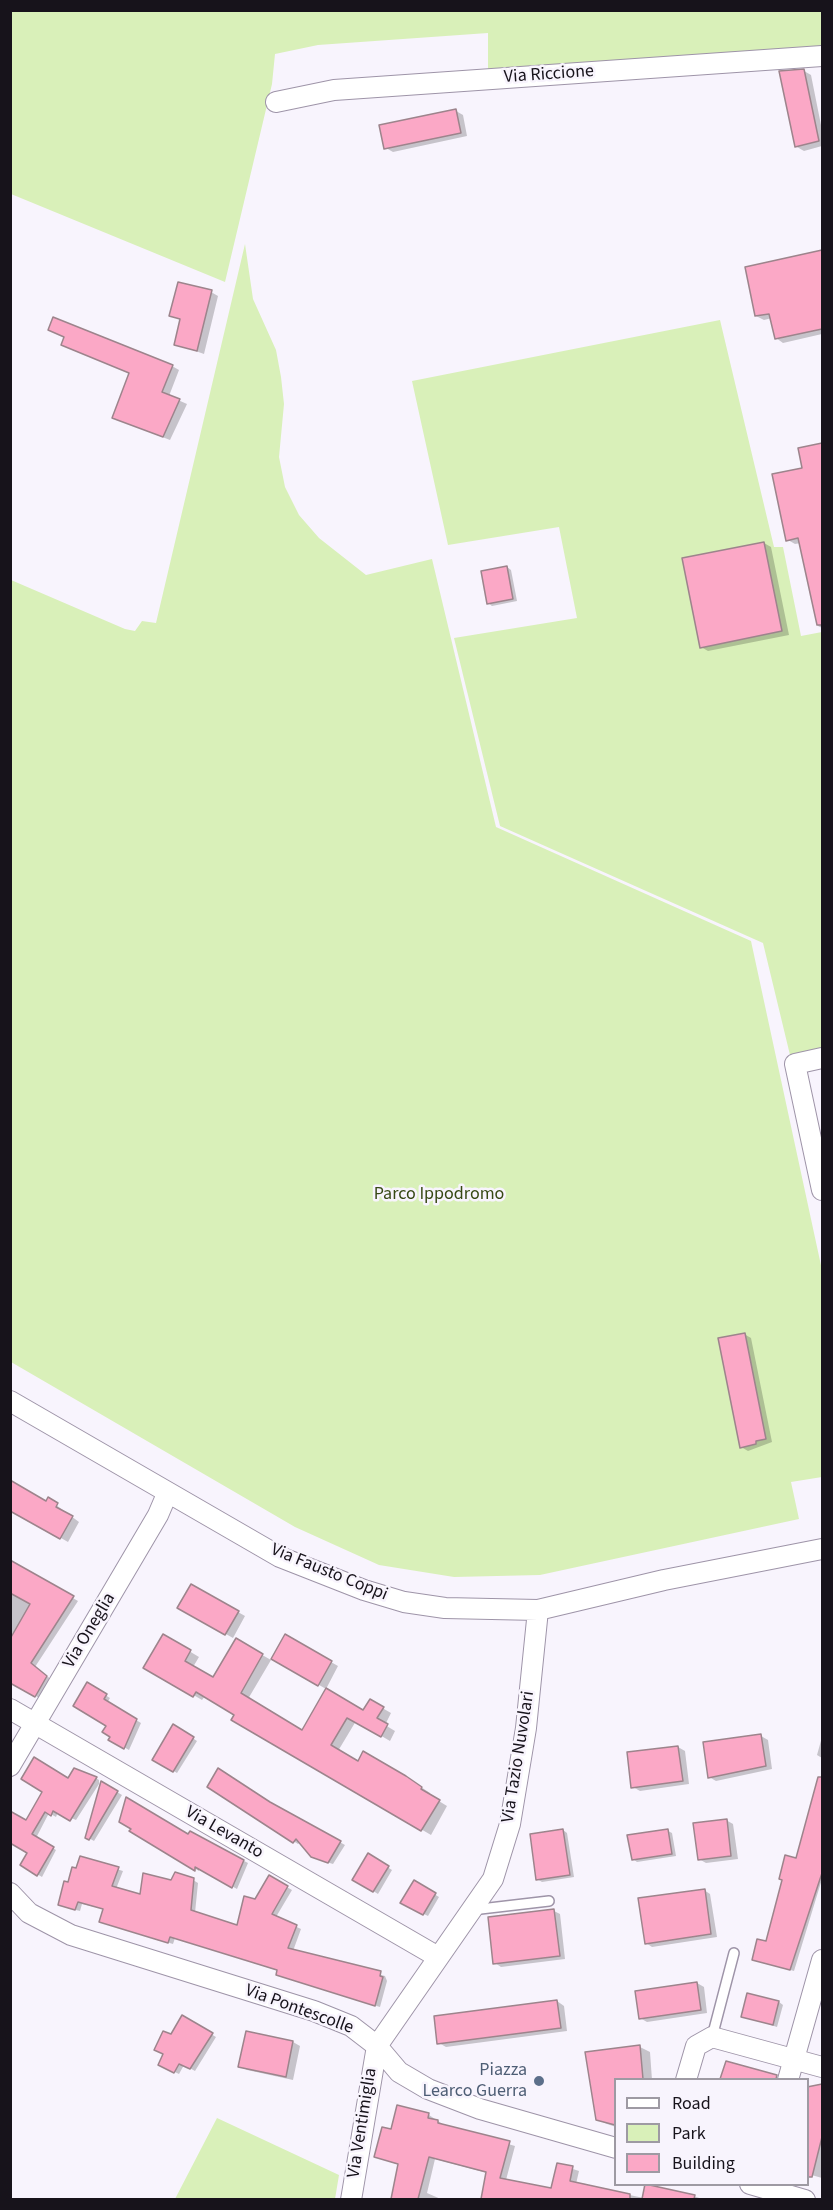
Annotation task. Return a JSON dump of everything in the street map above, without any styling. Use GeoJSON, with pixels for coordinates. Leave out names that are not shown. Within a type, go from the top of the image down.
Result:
{"type":"FeatureCollection","features":[{"type":"Feature","properties":{"kind":"street","name":"Via Riccione"},"geometry":{"type":"LineString","coordinates":[[276,102],[334,90],[822,56]]}},
{"type":"Feature","properties":{"kind":"street"},"geometry":{"type":"LineString","coordinates":[[822,1058],[795,1064],[822,1190]]}},
{"type":"Feature","properties":{"kind":"street","name":"Via Fausto Coppi"},"geometry":{"type":"LineString","coordinates":[[10,1401],[167,1494],[280,1557],[364,1590],[404,1602],[445,1608],[538,1610],[664,1580],[822,1549]]}},
{"type":"Feature","properties":{"kind":"street","name":"Via Oneglia"},"geometry":{"type":"LineString","coordinates":[[10,1766],[158,1515],[167,1494]]}},
{"type":"Feature","properties":{"kind":"street","name":"Via Tazio Nuvolari"},"geometry":{"type":"LineString","coordinates":[[377,2046],[493,1879],[514,1808],[526,1728],[538,1610]]}},
{"type":"Feature","properties":{"kind":"street","name":"Via Levanto"},"geometry":{"type":"LineString","coordinates":[[10,1708],[438,1957]]}},
{"type":"Feature","properties":{"kind":"street","name":"Via Pontescolle"},"geometry":{"type":"LineString","coordinates":[[10,1893],[29,1913],[72,1935],[314,2011],[351,2026],[377,2046],[399,2072],[428,2089],[480,2109],[614,2148]]}},
{"type":"Feature","properties":{"kind":"street"},"geometry":{"type":"LineString","coordinates":[[788,2078],[822,1960]]}},
{"type":"Feature","properties":{"kind":"street"},"geometry":{"type":"LineString","coordinates":[[686,2078],[696,2046],[710,2038],[822,2067]]}},
{"type":"Feature","properties":{"kind":"street","name":"Via Ventimiglia"},"geometry":{"type":"LineString","coordinates":[[351,2199],[377,2046]]}},
{"type":"Feature","properties":{"kind":"street"},"geometry":{"type":"LineString","coordinates":[[759,2186],[805,2199]]}},
{"type":"Feature","properties":{"kind":"lane"},"geometry":{"type":"LineString","coordinates":[[472,1911],[549,1901]]}},
{"type":"Feature","properties":{"kind":"lane"},"geometry":{"type":"LineString","coordinates":[[710,2038],[734,1953]]}},
{"type":"Feature","properties":{"kind":"green space"},"geometry":{"type":"Polygon","coordinates":[[[11,11],[822,11],[822,48],[488,75],[488,33],[318,45],[275,54],[272,84],[225,282],[11,194],[11,11]]]}},
{"type":"Feature","properties":{"kind":"green space","name":"Parco Ippodromo"},"geometry":{"type":"Polygon","coordinates":[[[245,244],[253,299],[276,350],[281,377],[284,404],[279,457],[285,487],[299,515],[319,538],[366,575],[432,559],[496,827],[751,941],[822,1270],[822,1477],[791,1482],[799,1519],[540,1575],[454,1577],[379,1565],[295,1527],[11,1362],[11,580],[125,629],[135,631],[142,621],[156,623],[245,244]]]}},
{"type":"Feature","properties":{"kind":"green space"},"geometry":{"type":"Polygon","coordinates":[[[720,320],[774,547],[783,547],[801,636],[822,632],[822,1049],[790,1055],[763,943],[500,826],[454,638],[577,618],[559,527],[448,545],[412,381],[720,320]]]}},
{"type":"Feature","properties":{"kind":"green space"},"geometry":{"type":"Polygon","coordinates":[[[217,2118],[339,2175],[335,2199],[175,2199],[217,2118]]]}},
{"type":"Feature","properties":{"kind":"building"},"geometry":{"type":"Polygon","coordinates":[[[804,69],[819,141],[795,147],[779,71],[804,69]]]}},
{"type":"Feature","properties":{"kind":"building"},"geometry":{"type":"Polygon","coordinates":[[[456,109],[461,133],[384,149],[379,125],[456,109]]]}},
{"type":"Feature","properties":{"kind":"building"},"geometry":{"type":"Polygon","coordinates":[[[822,250],[822,329],[775,339],[769,314],[755,316],[745,267],[822,250]]]}},
{"type":"Feature","properties":{"kind":"building"},"geometry":{"type":"Polygon","coordinates":[[[178,282],[212,290],[197,351],[174,345],[180,319],[169,316],[178,282]]]}},
{"type":"Feature","properties":{"kind":"building"},"geometry":{"type":"Polygon","coordinates":[[[53,317],[173,365],[162,392],[180,399],[163,437],[112,418],[129,373],[61,345],[64,337],[48,330],[53,317]]]}},
{"type":"Feature","properties":{"kind":"building"},"geometry":{"type":"Polygon","coordinates":[[[822,443],[822,625],[817,625],[798,538],[786,541],[772,474],[802,468],[798,448],[822,443]]]}},
{"type":"Feature","properties":{"kind":"building"},"geometry":{"type":"Polygon","coordinates":[[[764,542],[782,631],[700,648],[682,558],[764,542]]]}},
{"type":"Feature","properties":{"kind":"building"},"geometry":{"type":"Polygon","coordinates":[[[507,566],[513,599],[487,604],[481,571],[507,566]]]}},
{"type":"Feature","properties":{"kind":"building"},"geometry":{"type":"Polygon","coordinates":[[[745,1333],[766,1439],[740,1448],[718,1338],[745,1333]]]}},
{"type":"Feature","properties":{"kind":"building"},"geometry":{"type":"Polygon","coordinates":[[[10,1480],[46,1501],[48,1497],[58,1503],[56,1507],[73,1516],[60,1539],[10,1511],[10,1480]]]}},
{"type":"Feature","properties":{"kind":"building"},"geometry":{"type":"Polygon","coordinates":[[[10,1560],[74,1596],[31,1663],[47,1676],[35,1697],[10,1683],[10,1639],[30,1604],[10,1593],[10,1560]]]}},
{"type":"Feature","properties":{"kind":"building"},"geometry":{"type":"Polygon","coordinates":[[[191,1584],[239,1611],[225,1635],[177,1608],[191,1584]]]}},
{"type":"Feature","properties":{"kind":"building"},"geometry":{"type":"Polygon","coordinates":[[[163,1634],[191,1650],[185,1661],[213,1677],[236,1638],[263,1654],[241,1693],[302,1730],[326,1688],[363,1710],[370,1699],[384,1707],[377,1718],[388,1724],[381,1737],[347,1718],[331,1745],[358,1761],[363,1751],[406,1776],[422,1787],[421,1789],[440,1800],[421,1831],[231,1720],[234,1715],[196,1692],[193,1697],[143,1668],[163,1634]]]}},
{"type":"Feature","properties":{"kind":"building"},"geometry":{"type":"Polygon","coordinates":[[[285,1634],[332,1661],[318,1686],[271,1659],[285,1634]]]}},
{"type":"Feature","properties":{"kind":"building"},"geometry":{"type":"Polygon","coordinates":[[[87,1682],[107,1694],[104,1699],[137,1719],[124,1749],[108,1740],[110,1737],[102,1732],[106,1726],[73,1706],[87,1682]]]}},
{"type":"Feature","properties":{"kind":"building"},"geometry":{"type":"Polygon","coordinates":[[[173,1724],[194,1737],[173,1772],[152,1760],[173,1724]]]}},
{"type":"Feature","properties":{"kind":"building"},"geometry":{"type":"Polygon","coordinates":[[[761,1734],[766,1766],[708,1778],[703,1742],[761,1734]]]}},
{"type":"Feature","properties":{"kind":"building"},"geometry":{"type":"Polygon","coordinates":[[[678,1746],[683,1781],[631,1788],[627,1752],[678,1746]]]}},
{"type":"Feature","properties":{"kind":"building"},"geometry":{"type":"Polygon","coordinates":[[[34,1757],[68,1778],[74,1768],[97,1777],[70,1821],[53,1811],[51,1816],[45,1812],[32,1834],[54,1847],[37,1876],[20,1865],[27,1853],[10,1843],[10,1811],[26,1820],[42,1792],[21,1779],[34,1757]]]}},
{"type":"Feature","properties":{"kind":"building"},"geometry":{"type":"Polygon","coordinates":[[[218,1768],[270,1802],[341,1841],[328,1863],[311,1857],[296,1839],[293,1843],[207,1787],[218,1768]]]}},
{"type":"Feature","properties":{"kind":"building"},"geometry":{"type":"Polygon","coordinates":[[[818,1777],[822,1777],[822,1873],[790,1970],[752,1960],[757,1939],[766,1941],[782,1880],[779,1879],[785,1855],[796,1858],[818,1777]]]}},
{"type":"Feature","properties":{"kind":"building"},"geometry":{"type":"Polygon","coordinates":[[[101,1781],[118,1791],[89,1840],[85,1838],[101,1781]]]}},
{"type":"Feature","properties":{"kind":"building"},"geometry":{"type":"Polygon","coordinates":[[[126,1797],[188,1834],[190,1831],[244,1860],[232,1888],[195,1867],[195,1871],[129,1831],[131,1829],[119,1822],[126,1797]]]}},
{"type":"Feature","properties":{"kind":"building"},"geometry":{"type":"Polygon","coordinates":[[[727,1819],[731,1856],[698,1860],[693,1823],[727,1819]]]}},
{"type":"Feature","properties":{"kind":"building"},"geometry":{"type":"Polygon","coordinates":[[[563,1829],[570,1875],[536,1880],[530,1834],[563,1829]]]}},
{"type":"Feature","properties":{"kind":"building"},"geometry":{"type":"Polygon","coordinates":[[[668,1829],[672,1854],[632,1860],[627,1835],[668,1829]]]}},
{"type":"Feature","properties":{"kind":"building"},"geometry":{"type":"Polygon","coordinates":[[[368,1853],[389,1866],[373,1892],[352,1880],[368,1853]]]}},
{"type":"Feature","properties":{"kind":"building"},"geometry":{"type":"Polygon","coordinates":[[[80,1856],[119,1867],[112,1886],[140,1894],[143,1873],[171,1880],[175,1872],[194,1878],[191,1910],[237,1925],[244,1896],[255,1899],[269,1875],[288,1886],[272,1914],[297,1925],[288,1948],[381,1971],[380,1976],[383,1977],[375,2006],[276,1975],[277,1970],[170,1937],[168,1943],[99,1922],[103,1909],[78,1902],[75,1910],[58,1905],[64,1881],[68,1882],[72,1867],[76,1868],[80,1856]]]}},
{"type":"Feature","properties":{"kind":"building"},"geometry":{"type":"Polygon","coordinates":[[[414,1880],[436,1893],[423,1915],[400,1903],[414,1880]]]}},
{"type":"Feature","properties":{"kind":"building"},"geometry":{"type":"Polygon","coordinates":[[[705,1889],[711,1934],[645,1944],[638,1898],[705,1889]]]}},
{"type":"Feature","properties":{"kind":"building"},"geometry":{"type":"Polygon","coordinates":[[[554,1909],[560,1956],[493,1964],[488,1917],[554,1909]]]}},
{"type":"Feature","properties":{"kind":"building"},"geometry":{"type":"Polygon","coordinates":[[[697,1982],[701,2010],[639,2019],[635,1991],[697,1982]]]}},
{"type":"Feature","properties":{"kind":"building"},"geometry":{"type":"Polygon","coordinates":[[[747,1993],[779,2001],[773,2025],[741,2017],[747,1993]]]}},
{"type":"Feature","properties":{"kind":"building"},"geometry":{"type":"Polygon","coordinates":[[[557,2000],[561,2028],[437,2044],[434,2016],[557,2000]]]}},
{"type":"Feature","properties":{"kind":"building"},"geometry":{"type":"Polygon","coordinates":[[[182,2015],[213,2033],[190,2069],[179,2064],[174,2073],[158,2065],[163,2054],[154,2050],[163,2031],[171,2034],[182,2015]]]}},
{"type":"Feature","properties":{"kind":"building"},"geometry":{"type":"Polygon","coordinates":[[[246,2031],[293,2041],[286,2077],[238,2067],[246,2031]]]}},
{"type":"Feature","properties":{"kind":"building"},"geometry":{"type":"Polygon","coordinates":[[[640,2045],[643,2078],[614,2078],[614,2125],[596,2120],[585,2052],[640,2045]]]}},
{"type":"Feature","properties":{"kind":"building"},"geometry":{"type":"Polygon","coordinates":[[[726,2061],[777,2075],[776,2078],[720,2078],[726,2061]]]}},
{"type":"Feature","properties":{"kind":"building"},"geometry":{"type":"Polygon","coordinates":[[[822,2084],[822,2137],[812,2177],[809,2177],[809,2087],[822,2084]]]}},
{"type":"Feature","properties":{"kind":"building"},"geometry":{"type":"Polygon","coordinates":[[[397,2105],[429,2113],[428,2118],[438,2120],[438,2123],[510,2141],[500,2178],[551,2188],[557,2163],[573,2166],[570,2181],[630,2194],[630,2199],[481,2199],[486,2172],[429,2157],[418,2199],[391,2199],[398,2164],[374,2157],[382,2127],[391,2129],[397,2105]]]}},
{"type":"Feature","properties":{"kind":"building"},"geometry":{"type":"Polygon","coordinates":[[[645,2186],[695,2195],[694,2199],[642,2199],[645,2186]]]}},
{"type":"Feature","properties":{"kind":"place","name":"Piazza Learco Guerra"},"geometry":{"type":"Point","coordinates":[539,2081]}}]}
